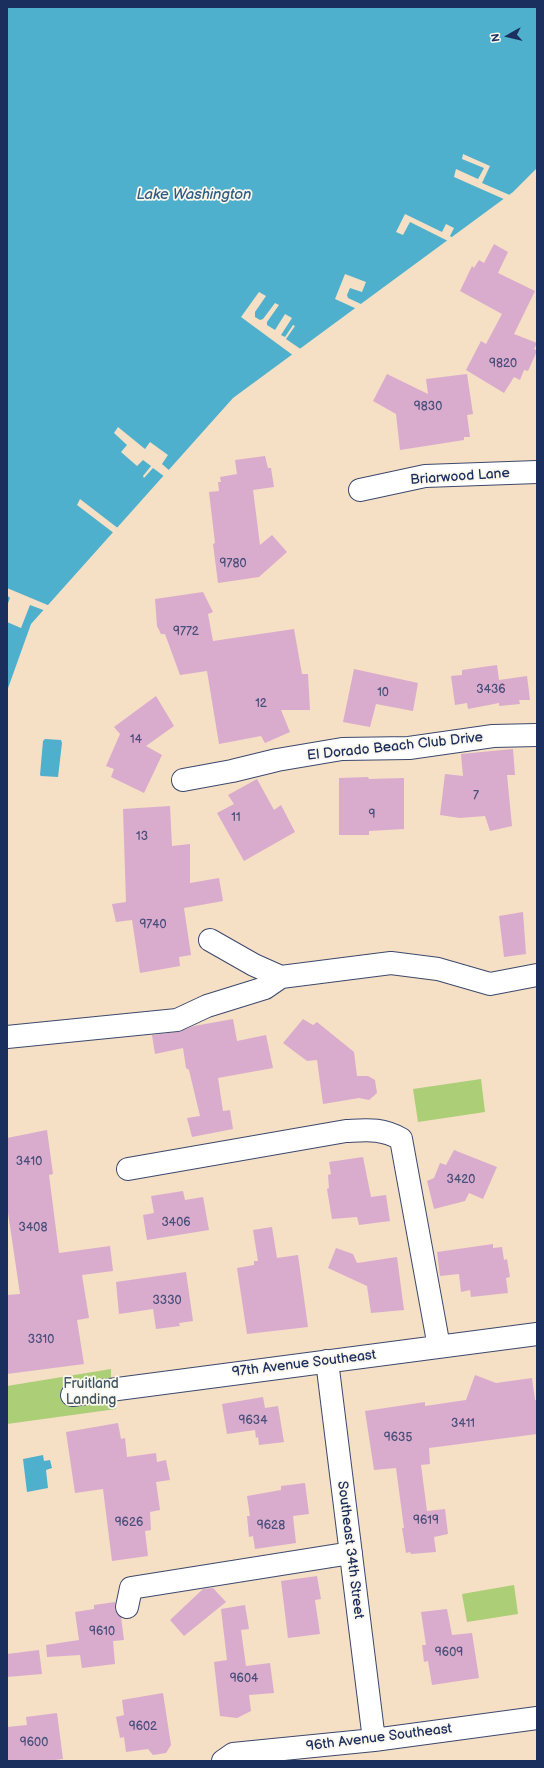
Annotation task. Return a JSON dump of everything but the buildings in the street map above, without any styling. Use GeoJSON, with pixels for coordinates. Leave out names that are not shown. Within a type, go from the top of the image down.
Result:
{"type":"FeatureCollection","features":[{"type":"Feature","properties":{"kind":"street","name":"Briarwood Lane"},"geometry":{"type":"LineString","coordinates":[[360,490],[425,476],[537,472]]}},
{"type":"Feature","properties":{"kind":"street","name":"El Dorado Beach Club Drive"},"geometry":{"type":"LineString","coordinates":[[183,780],[232,771],[277,760],[342,750],[409,748],[493,736],[537,736]]}},
{"type":"Feature","properties":{"kind":"street"},"geometry":{"type":"LineString","coordinates":[[210,940],[254,965],[281,977]]}},
{"type":"Feature","properties":{"kind":"street"},"geometry":{"type":"LineString","coordinates":[[7,1037],[177,1020],[207,1006],[265,988],[281,977],[391,963],[438,969],[490,984],[537,975]]}},
{"type":"Feature","properties":{"kind":"street"},"geometry":{"type":"LineString","coordinates":[[128,1169],[346,1132],[376,1129],[391,1133],[401,1139],[439,1347]]}},
{"type":"Feature","properties":{"kind":"street","name":"97th Avenue Southeast"},"geometry":{"type":"LineString","coordinates":[[72,1394],[537,1334]]}},
{"type":"Feature","properties":{"kind":"street","name":"Southeast 34th Street"},"geometry":{"type":"LineString","coordinates":[[327,1361],[374,1740]]}},
{"type":"Feature","properties":{"kind":"street"},"geometry":{"type":"LineString","coordinates":[[127,1607],[131,1588],[351,1553]]}},
{"type":"Feature","properties":{"kind":"street","name":"96th Avenue Southeast"},"geometry":{"type":"LineString","coordinates":[[223,1761],[233,1754],[374,1740],[537,1718]]}},
{"type":"Feature","properties":{"kind":"green space"},"geometry":{"type":"Polygon","coordinates":[[[481,1079],[485,1112],[418,1122],[413,1089],[481,1079]]]}},
{"type":"Feature","properties":{"kind":"green space","name":"Fruitland Landing"},"geometry":{"type":"Polygon","coordinates":[[[111,1369],[111,1388],[116,1409],[7,1424],[7,1386],[111,1369]]]}},
{"type":"Feature","properties":{"kind":"green space"},"geometry":{"type":"Polygon","coordinates":[[[514,1585],[518,1614],[467,1622],[462,1594],[514,1585]]]}},
{"type":"Feature","properties":{"kind":"water","name":"Lake Washington"},"geometry":{"type":"Polygon","coordinates":[[[7,7],[537,7],[537,168],[513,192],[233,398],[31,624],[7,691],[7,7]]]}},
{"type":"Feature","properties":{"kind":"water"},"geometry":{"type":"Polygon","coordinates":[[[45,739],[61,740],[62,743],[58,777],[40,775],[43,741],[45,739]]]}},
{"type":"Feature","properties":{"kind":"water"},"geometry":{"type":"Polygon","coordinates":[[[43,1455],[44,1461],[50,1460],[52,1468],[46,1470],[48,1488],[27,1492],[23,1459],[43,1455]]]}},
{"type":"Feature","properties":{"kind":"pier"},"geometry":{"type":"Polygon","coordinates":[[[463,154],[490,166],[482,183],[512,196],[506,200],[454,177],[456,169],[478,179],[484,168],[462,159],[463,154]]]}},
{"type":"Feature","properties":{"kind":"pier"},"geometry":{"type":"Polygon","coordinates":[[[405,214],[442,232],[446,224],[454,228],[450,236],[454,239],[450,242],[410,222],[403,235],[396,232],[405,214]]]}},
{"type":"Feature","properties":{"kind":"pier"},"geometry":{"type":"Polygon","coordinates":[[[345,274],[366,282],[362,292],[350,288],[347,295],[348,298],[363,305],[357,309],[335,299],[345,274]]]}},
{"type":"Feature","properties":{"kind":"pier"},"geometry":{"type":"Polygon","coordinates":[[[259,292],[266,296],[255,312],[255,317],[260,320],[263,319],[275,303],[279,305],[267,322],[267,325],[275,330],[285,314],[292,318],[281,335],[285,337],[293,325],[295,326],[286,339],[302,350],[294,356],[241,317],[259,292]]]}},
{"type":"Feature","properties":{"kind":"pier"},"geometry":{"type":"Polygon","coordinates":[[[118,427],[145,449],[150,442],[168,455],[162,464],[170,471],[165,477],[153,468],[144,478],[143,476],[151,466],[143,460],[137,466],[121,452],[127,445],[114,433],[118,427]]]}},
{"type":"Feature","properties":{"kind":"pier"},"geometry":{"type":"Polygon","coordinates":[[[80,499],[119,529],[115,534],[77,505],[80,499]]]}},
{"type":"Feature","properties":{"kind":"pier"},"geometry":{"type":"Polygon","coordinates":[[[7,588],[50,606],[46,611],[30,605],[21,628],[7,622],[7,606],[10,598],[7,595],[7,588]]]}}]}
